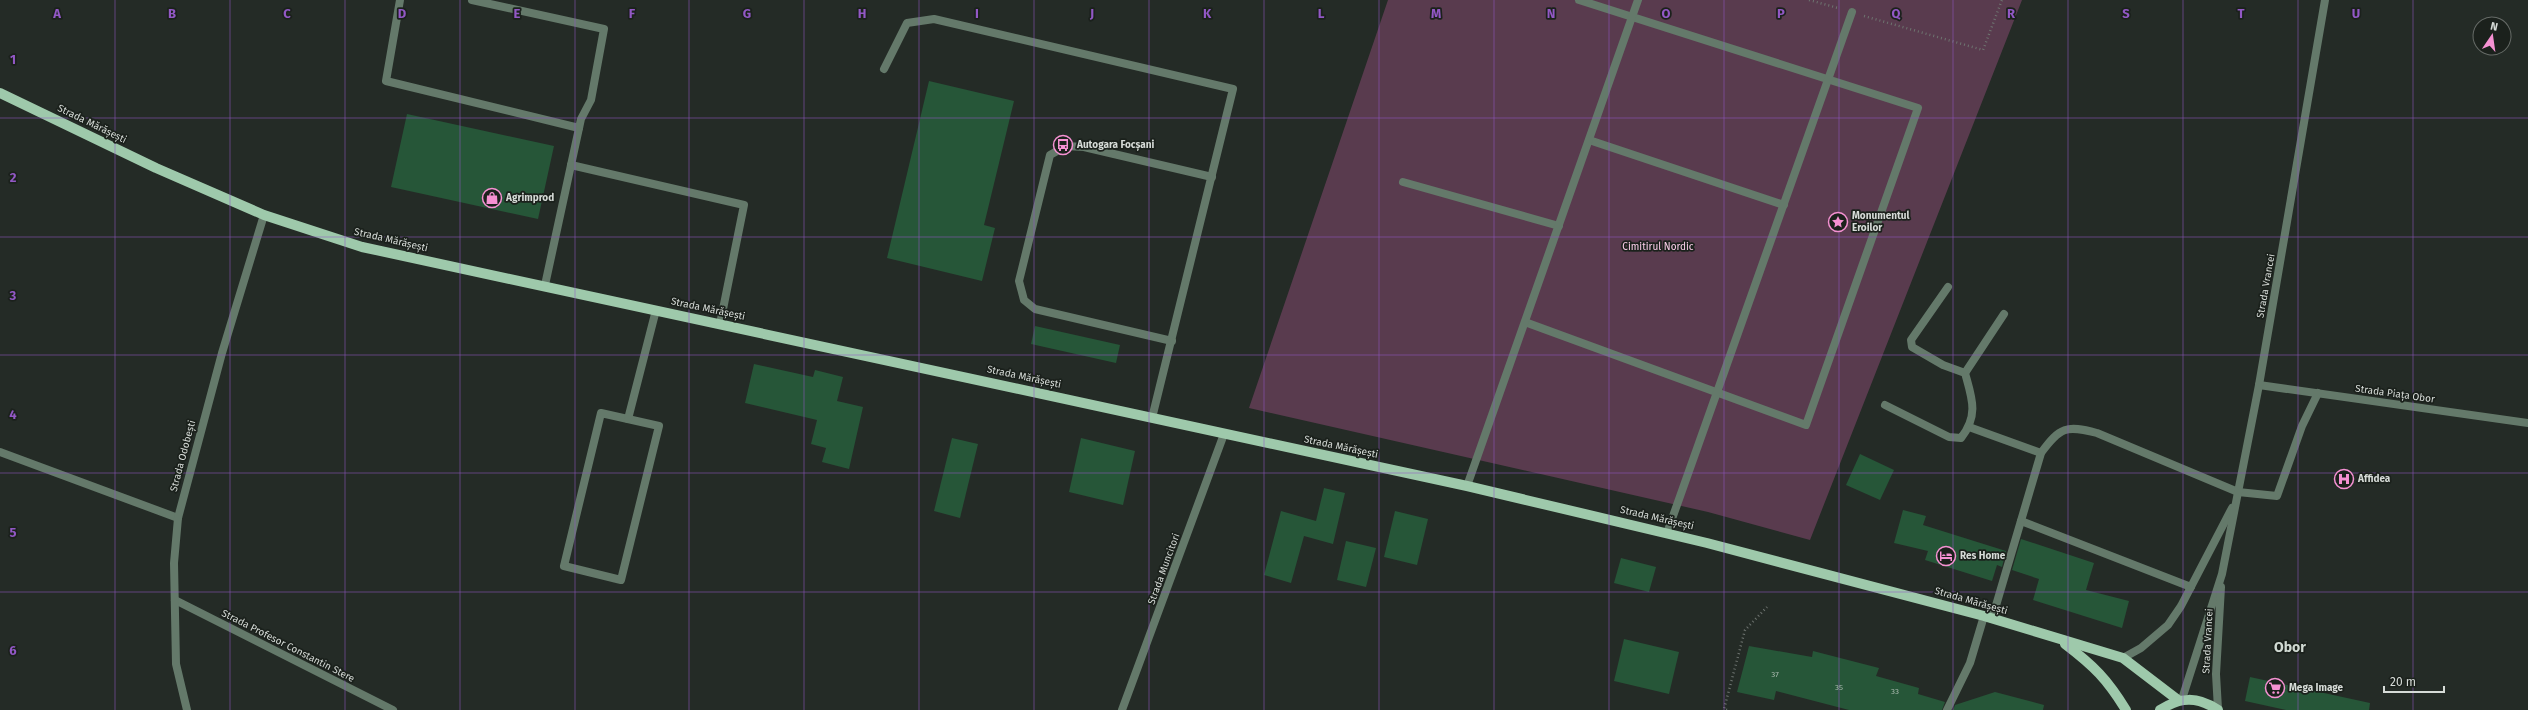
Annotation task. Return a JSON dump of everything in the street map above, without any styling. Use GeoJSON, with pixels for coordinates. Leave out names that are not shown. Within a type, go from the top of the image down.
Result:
{"type":"FeatureCollection","features":[{"type":"Feature","properties":{"kind":"main road","name":"Strada Mărășești"},"geometry":{"type":"LineString","coordinates":[[0,93],[156,168],[264,215],[362,246],[1467,486],[1667,533],[1988,618],[2060,641],[2123,658],[2180,700]]}},
{"type":"Feature","properties":{"kind":"main road","name":"Strada Mărășești"},"geometry":{"type":"LineString","coordinates":[[2060,641],[2094,666],[2106,679],[2126,710]]}},
{"type":"Feature","properties":{"kind":"main road"},"geometry":{"type":"LineString","coordinates":[[2160,710],[2180,700],[2200,701],[2218,710]]}},
{"type":"Feature","properties":{"kind":"street"},"geometry":{"type":"LineString","coordinates":[[400,0],[386,81],[579,128]]}},
{"type":"Feature","properties":{"kind":"street"},"geometry":{"type":"LineString","coordinates":[[472,0],[604,29],[591,100],[579,128],[545,285]]}},
{"type":"Feature","properties":{"kind":"street"},"geometry":{"type":"LineString","coordinates":[[1525,322],[1806,425],[1918,108],[1579,0]]}},
{"type":"Feature","properties":{"kind":"street"},"geometry":{"type":"LineString","coordinates":[[1467,486],[1638,0]]}},
{"type":"Feature","properties":{"kind":"street","name":"Strada Vrancei"},"geometry":{"type":"LineString","coordinates":[[2218,710],[2216,674],[2222,574],[2259,385],[2325,0]]}},
{"type":"Feature","properties":{"kind":"street"},"geometry":{"type":"LineString","coordinates":[[1667,533],[1830,80],[1852,12]]}},
{"type":"Feature","properties":{"kind":"street"},"geometry":{"type":"LineString","coordinates":[[884,69],[907,23],[934,18],[1233,89],[1152,418]]}},
{"type":"Feature","properties":{"kind":"street"},"geometry":{"type":"LineString","coordinates":[[1589,140],[1784,205]]}},
{"type":"Feature","properties":{"kind":"street"},"geometry":{"type":"LineString","coordinates":[[1172,341],[1035,309],[1024,300],[1019,281],[1050,155],[1066,146],[1084,147],[1212,177]]}},
{"type":"Feature","properties":{"kind":"street"},"geometry":{"type":"LineString","coordinates":[[571,165],[744,205],[720,324]]}},
{"type":"Feature","properties":{"kind":"street"},"geometry":{"type":"LineString","coordinates":[[1403,182],[1559,226]]}},
{"type":"Feature","properties":{"kind":"street","name":"Strada Odobești"},"geometry":{"type":"LineString","coordinates":[[187,710],[176,664],[174,563],[178,518],[218,368],[264,215]]}},
{"type":"Feature","properties":{"kind":"street"},"geometry":{"type":"LineString","coordinates":[[1948,288],[1911,340],[1912,347],[1943,366],[1965,373]]}},
{"type":"Feature","properties":{"kind":"street"},"geometry":{"type":"LineString","coordinates":[[628,419],[656,310]]}},
{"type":"Feature","properties":{"kind":"street"},"geometry":{"type":"LineString","coordinates":[[1885,405],[1949,437],[1961,438],[1969,428],[1974,404],[1965,373],[2004,314]]}},
{"type":"Feature","properties":{"kind":"street","name":"Strada Piața Obor"},"geometry":{"type":"LineString","coordinates":[[2259,385],[2528,423]]}},
{"type":"Feature","properties":{"kind":"street"},"geometry":{"type":"LineString","coordinates":[[1947,710],[1970,663],[1988,618],[2021,521],[2040,453],[2055,434],[2064,429],[2079,428],[2097,433],[2237,495],[2277,496],[2302,426],[2318,393]]}},
{"type":"Feature","properties":{"kind":"street"},"geometry":{"type":"LineString","coordinates":[[601,413],[628,419],[659,426],[620,580],[564,566],[601,413]]}},
{"type":"Feature","properties":{"kind":"street"},"geometry":{"type":"LineString","coordinates":[[1969,428],[2040,453]]}},
{"type":"Feature","properties":{"kind":"street","name":"Strada Muncitori"},"geometry":{"type":"LineString","coordinates":[[1122,710],[1224,434]]}},
{"type":"Feature","properties":{"kind":"street"},"geometry":{"type":"LineString","coordinates":[[0,452],[178,518]]}},
{"type":"Feature","properties":{"kind":"street"},"geometry":{"type":"LineString","coordinates":[[2123,658],[2141,648],[2168,626],[2191,587],[2237,495]]}},
{"type":"Feature","properties":{"kind":"street"},"geometry":{"type":"LineString","coordinates":[[2021,521],[2191,587]]}},
{"type":"Feature","properties":{"kind":"street","name":"Strada Vrancei"},"geometry":{"type":"LineString","coordinates":[[2180,700],[2222,574]]}},
{"type":"Feature","properties":{"kind":"street","name":"Strada Profesor Constantin Stere"},"geometry":{"type":"LineString","coordinates":[[175,600],[393,710]]}},
{"type":"Feature","properties":{"kind":"path"},"geometry":{"type":"LineString","coordinates":[[1809,0],[1983,50],[2002,0]]}},
{"type":"Feature","properties":{"kind":"path"},"geometry":{"type":"LineString","coordinates":[[1727,710],[1724,709],[1745,630],[1767,607]]}},
{"type":"Feature","properties":{"kind":"green space","name":"Cimitirul Nordic"},"geometry":{"type":"Polygon","coordinates":[[[1388,0],[2022,0],[1810,540],[1708,512],[1249,408],[1388,0]]]}},
{"type":"Feature","properties":{"kind":"building"},"geometry":{"type":"Polygon","coordinates":[[[929,81],[1014,101],[984,225],[995,228],[982,281],[887,258],[929,81]]]}},
{"type":"Feature","properties":{"kind":"building"},"geometry":{"type":"Polygon","coordinates":[[[407,114],[554,146],[538,219],[391,187],[407,114]]]}},
{"type":"Feature","properties":{"kind":"building"},"geometry":{"type":"Polygon","coordinates":[[[1035,326],[1120,345],[1116,363],[1031,344],[1035,326]]]}},
{"type":"Feature","properties":{"kind":"building"},"geometry":{"type":"Polygon","coordinates":[[[754,364],[813,377],[815,370],[843,377],[837,401],[863,407],[849,469],[822,462],[826,448],[811,444],[817,420],[745,403],[754,364]]]}},
{"type":"Feature","properties":{"kind":"building"},"geometry":{"type":"Polygon","coordinates":[[[952,438],[978,444],[960,518],[934,511],[952,438]]]}},
{"type":"Feature","properties":{"kind":"building"},"geometry":{"type":"Polygon","coordinates":[[[1081,438],[1135,451],[1123,505],[1069,492],[1081,438]]]}},
{"type":"Feature","properties":{"kind":"building"},"geometry":{"type":"Polygon","coordinates":[[[1860,454],[1894,470],[1880,500],[1846,485],[1860,454]]]}},
{"type":"Feature","properties":{"kind":"building"},"geometry":{"type":"Polygon","coordinates":[[[1324,488],[1345,493],[1333,544],[1304,536],[1291,583],[1264,575],[1281,511],[1316,521],[1324,488]]]}},
{"type":"Feature","properties":{"kind":"building"},"geometry":{"type":"Polygon","coordinates":[[[1903,510],[1926,516],[1923,525],[2006,551],[2002,567],[1997,565],[1992,581],[1925,560],[1928,551],[1894,543],[1903,510]]]}},
{"type":"Feature","properties":{"kind":"building"},"geometry":{"type":"Polygon","coordinates":[[[1395,511],[1428,519],[1417,565],[1384,557],[1395,511]]]}},
{"type":"Feature","properties":{"kind":"building"},"geometry":{"type":"Polygon","coordinates":[[[2021,539],[2094,563],[2086,590],[2129,601],[2122,628],[2033,600],[2039,579],[2012,570],[2021,539]]]}},
{"type":"Feature","properties":{"kind":"building"},"geometry":{"type":"Polygon","coordinates":[[[1346,541],[1376,548],[1366,587],[1337,580],[1346,541]]]}},
{"type":"Feature","properties":{"kind":"building"},"geometry":{"type":"Polygon","coordinates":[[[1621,558],[1656,567],[1649,592],[1614,583],[1621,558]]]}},
{"type":"Feature","properties":{"kind":"building"},"geometry":{"type":"Polygon","coordinates":[[[1624,639],[1679,652],[1669,694],[1614,681],[1624,639]]]}},
{"type":"Feature","properties":{"kind":"building"},"geometry":{"type":"Polygon","coordinates":[[[1749,646],[1812,657],[1813,651],[1879,668],[1876,676],[1919,688],[1918,694],[1945,702],[1942,710],[1849,710],[1776,691],[1774,700],[1737,692],[1749,646]]]}},
{"type":"Feature","properties":{"kind":"building","name":"Mega Image"},"geometry":{"type":"Polygon","coordinates":[[[2250,677],[2370,703],[2369,710],[2286,710],[2245,701],[2250,677]]]}},
{"type":"Feature","properties":{"kind":"building"},"geometry":{"type":"Polygon","coordinates":[[[1995,692],[2044,705],[2043,710],[1953,710],[1955,705],[1995,692]]]}},
{"type":"Feature","properties":{"kind":"place","name":"Autogara Focșani"},"geometry":{"type":"Point","coordinates":[1063,145]}},
{"type":"Feature","properties":{"kind":"place","name":"Agrimprod"},"geometry":{"type":"Point","coordinates":[492,198]}},
{"type":"Feature","properties":{"kind":"place","name":"Monumentul Eroilor"},"geometry":{"type":"Point","coordinates":[1838,222]}},
{"type":"Feature","properties":{"kind":"place","name":"Affidea"},"geometry":{"type":"Point","coordinates":[2344,479]}},
{"type":"Feature","properties":{"kind":"place","name":"Res Home"},"geometry":{"type":"Point","coordinates":[1946,556]}},
{"type":"Feature","properties":{"kind":"place","name":"Mega Image"},"geometry":{"type":"Point","coordinates":[2275,688]}},
{"type":"Feature","properties":{"kind":"district","name":"Obor"},"geometry":{"type":"Point","coordinates":[2290,647]}}]}
